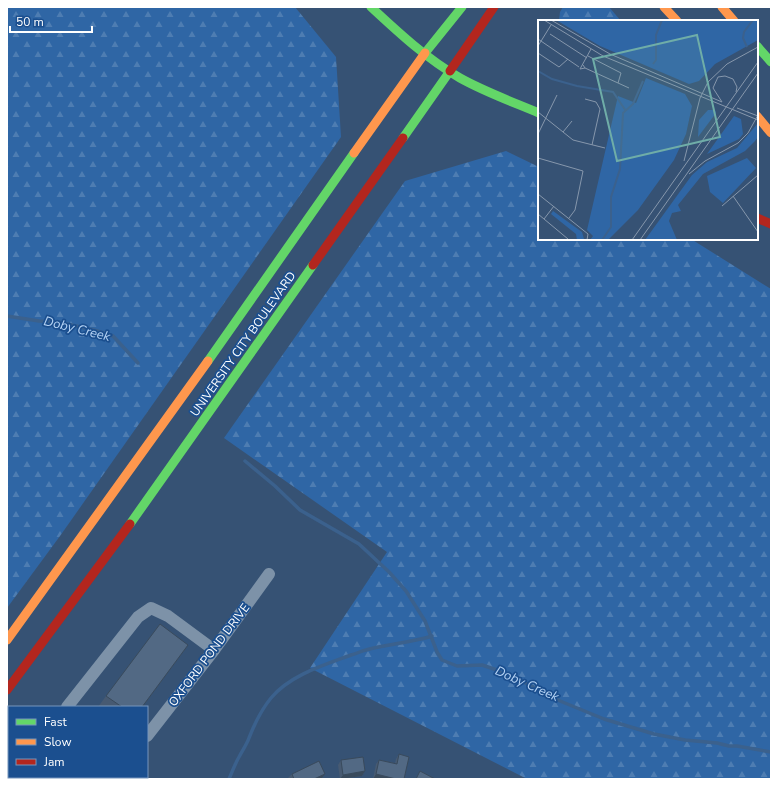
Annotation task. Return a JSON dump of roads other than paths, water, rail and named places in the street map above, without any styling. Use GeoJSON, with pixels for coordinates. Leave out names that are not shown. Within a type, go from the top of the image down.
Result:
{"type":"FeatureCollection","features":[{"type":"Feature","properties":{"kind":"main road"},"geometry":{"type":"LineString","coordinates":[[371,7],[392,27],[450,71],[478,86],[538,113]]}},
{"type":"Feature","properties":{"kind":"main road","name":"UNIVERSITY CITY BOULEVARD"},"geometry":{"type":"LineString","coordinates":[[7,640],[162,426],[425,53],[462,7]]}},
{"type":"Feature","properties":{"kind":"main road","name":"UNIVERSITY CITY BOULEVARD"},"geometry":{"type":"LineString","coordinates":[[7,690],[124,533],[494,7]]}},
{"type":"Feature","properties":{"kind":"main road"},"geometry":{"type":"LineString","coordinates":[[664,7],[676,20]]}},
{"type":"Feature","properties":{"kind":"main road"},"geometry":{"type":"LineString","coordinates":[[722,7],[733,20]]}},
{"type":"Feature","properties":{"kind":"main road"},"geometry":{"type":"LineString","coordinates":[[758,47],[771,62]]}},
{"type":"Feature","properties":{"kind":"main road"},"geometry":{"type":"LineString","coordinates":[[758,117],[771,133]]}},
{"type":"Feature","properties":{"kind":"main road"},"geometry":{"type":"LineString","coordinates":[[758,218],[771,224]]}},
{"type":"Feature","properties":{"kind":"street","name":"OXFORD POND DRIVE"},"geometry":{"type":"LineString","coordinates":[[148,735],[214,650],[269,574]]}},
{"type":"Feature","properties":{"kind":"street"},"geometry":{"type":"LineString","coordinates":[[68,706],[138,617],[151,608],[168,616],[214,650]]}},
{"type":"Feature","properties":{"kind":"waterway","name":"Doby Creek"},"geometry":{"type":"LineString","coordinates":[[7,316],[39,321],[59,322],[63,325],[67,324],[113,336],[138,363]]}},
{"type":"Feature","properties":{"kind":"waterway","name":"Doby Creek"},"geometry":{"type":"LineString","coordinates":[[245,461],[275,486],[300,510],[359,544],[389,572],[406,591],[425,621],[437,652],[442,660],[457,666],[482,665],[497,670],[501,673],[516,678],[560,701],[604,719],[654,734],[685,740],[717,743],[771,752]]}},
{"type":"Feature","properties":{"kind":"waterway"},"geometry":{"type":"LineString","coordinates":[[229,779],[261,712],[271,698],[288,683],[319,667],[362,651],[432,636]]}}]}
